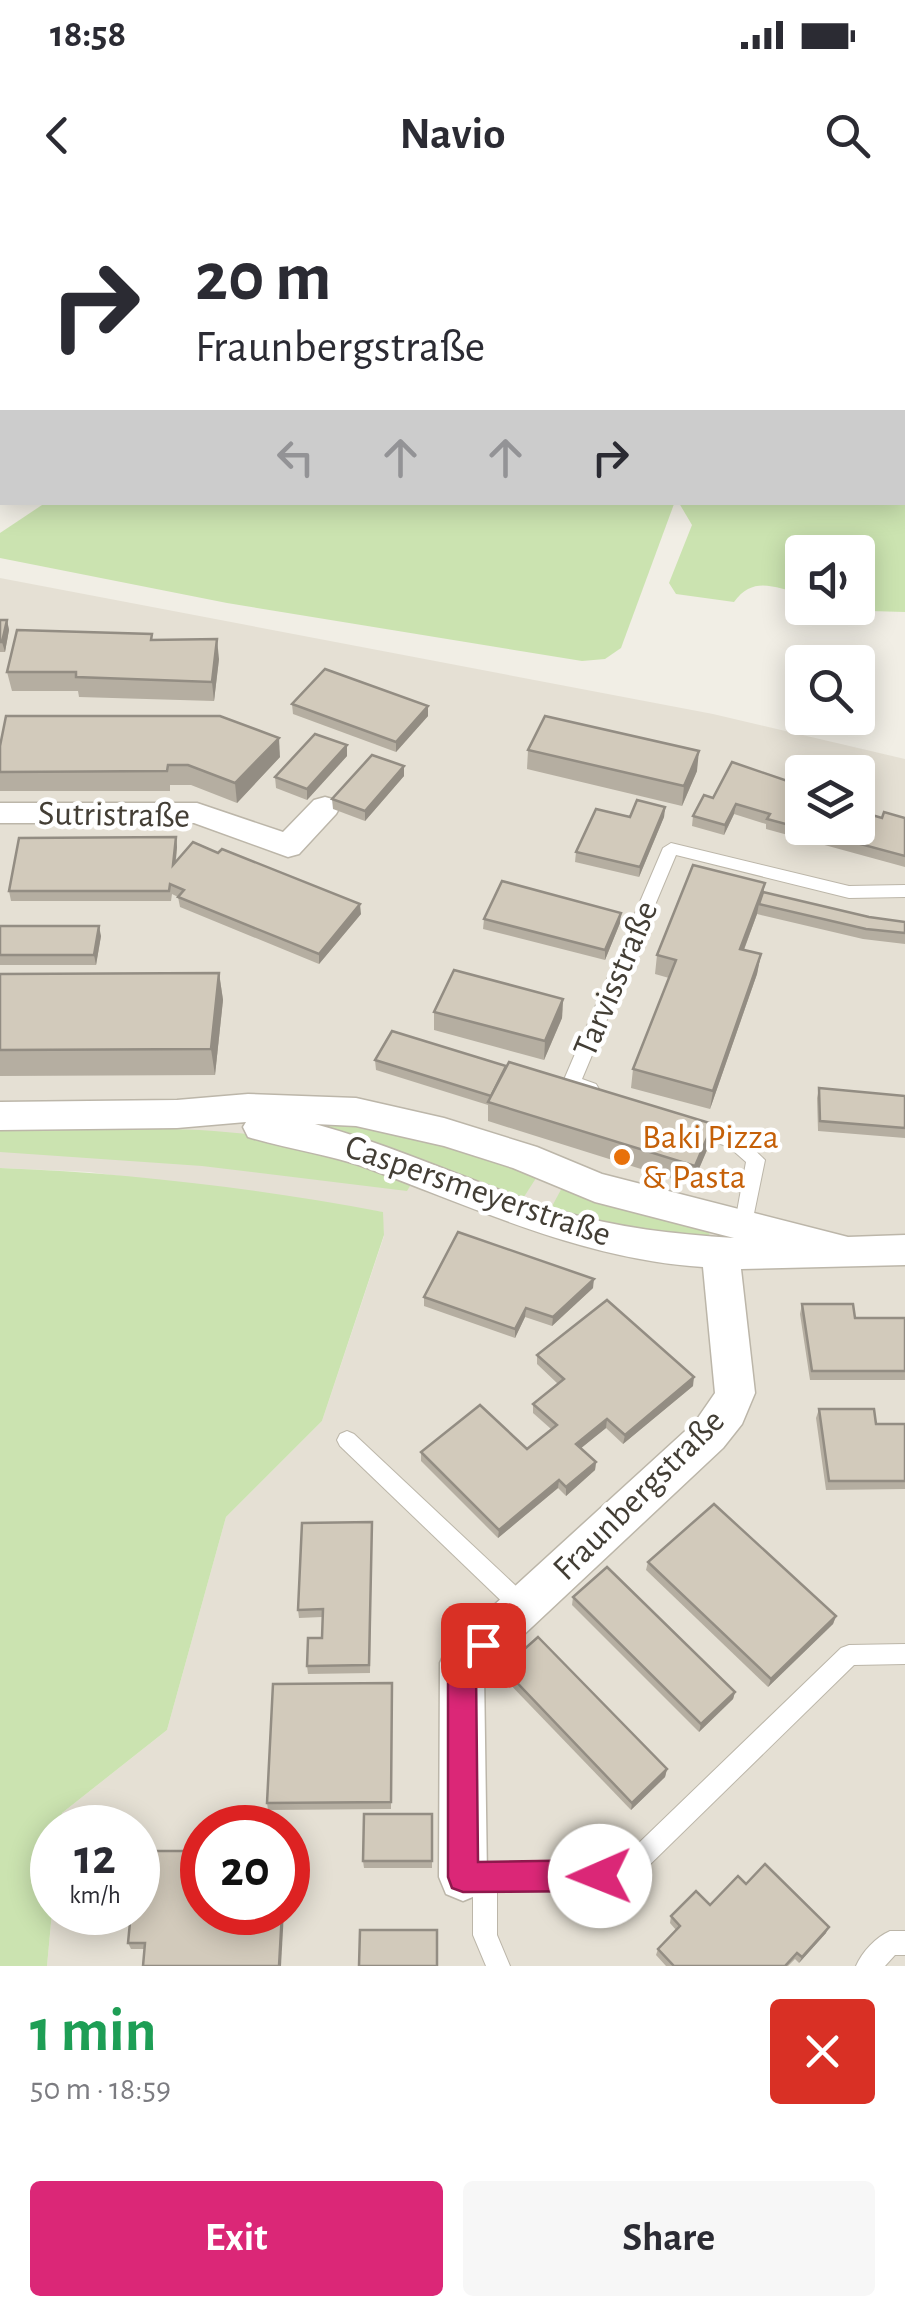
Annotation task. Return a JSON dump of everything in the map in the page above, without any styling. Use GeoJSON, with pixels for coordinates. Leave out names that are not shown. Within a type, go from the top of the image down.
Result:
{"type":"FeatureCollection","features":[{"type":"Feature","properties":{"kind":"street","name":"Sutristraße"},"geometry":{"type":"LineString","coordinates":[[0,812],[197,813],[288,846],[325,807]]}},
{"type":"Feature","properties":{"kind":"street","name":"Caspersmeyerstraße"},"geometry":{"type":"LineString","coordinates":[[0,1116],[282,1109],[356,1112],[524,1157],[732,1240]]}},
{"type":"Feature","properties":{"kind":"street","name":"Caspersmeyerstraße"},"geometry":{"type":"LineString","coordinates":[[176,1114],[323,1138],[375,1154],[473,1197],[614,1241],[732,1240],[841,1250],[905,1250]]}},
{"type":"Feature","properties":{"kind":"street","name":"Fraunbergstraße"},"geometry":{"type":"LineString","coordinates":[[474,1877],[462,1663],[524,1609],[728,1412],[735,1393],[732,1240]]}},
{"type":"Feature","properties":{"kind":"lane","name":"Tarvisstraße"},"geometry":{"type":"LineString","coordinates":[[608,1096],[572,1082],[671,848],[849,892],[905,891]]}},
{"type":"Feature","properties":{"kind":"lane"},"geometry":{"type":"LineString","coordinates":[[680,1122],[734,1142],[756,1160],[732,1240]]}},
{"type":"Feature","properties":{"kind":"lane","name":"Fraunbergstraße"},"geometry":{"type":"LineString","coordinates":[[348,1440],[524,1609]]}},
{"type":"Feature","properties":{"kind":"lane"},"geometry":{"type":"LineString","coordinates":[[498,1966],[485,1936],[474,1877],[623,1875],[849,1655],[905,1654]]}},
{"type":"Feature","properties":{"kind":"lane"},"geometry":{"type":"LineString","coordinates":[[868,1966],[890,1943],[905,1943]]}},
{"type":"Feature","properties":{"kind":"shaded area"},"geometry":{"type":"Polygon","coordinates":[[[0,578],[713,714],[785,731],[785,735],[803,735],[905,759],[905,1966],[47,1966],[50,1935],[160,1935],[160,1805],[72,1805],[167,1730],[226,1517],[322,1421],[384,1236],[382,1212],[89,1172],[0,1168],[0,578]]]}},
{"type":"Feature","properties":{"kind":"green space"},"geometry":{"type":"Polygon","coordinates":[[[42,505],[674,505],[621,648],[605,659],[582,661],[227,603],[0,558],[0,533],[42,505]]]}},
{"type":"Feature","properties":{"kind":"green space"},"geometry":{"type":"Polygon","coordinates":[[[680,505],[905,505],[905,612],[875,611],[875,535],[785,535],[785,589],[757,586],[734,602],[676,594],[669,583],[692,525],[680,505]]]}},
{"type":"Feature","properties":{"kind":"green space"},"geometry":{"type":"Polygon","coordinates":[[[327,1123],[406,1130],[538,1175],[522,1200],[327,1127],[327,1123]]]}},
{"type":"Feature","properties":{"kind":"green space"},"geometry":{"type":"Polygon","coordinates":[[[145,1129],[254,1135],[319,1149],[413,1181],[407,1191],[202,1166],[0,1152],[0,1131],[145,1129]]]}},
{"type":"Feature","properties":{"kind":"green space"},"geometry":{"type":"Polygon","coordinates":[[[0,1168],[192,1183],[383,1212],[384,1235],[322,1421],[226,1517],[167,1730],[72,1805],[30,1805],[30,1935],[50,1935],[47,1966],[0,1966],[0,1168]]]}},
{"type":"Feature","properties":{"kind":"green space"},"geometry":{"type":"Polygon","coordinates":[[[564,1184],[709,1231],[710,1240],[690,1242],[550,1210],[564,1184]]]}},
{"type":"Feature","properties":{"kind":"building"},"geometry":{"type":"Polygon","coordinates":[[[0,620],[7,620],[2,642],[0,642],[0,620]]]}},
{"type":"Feature","properties":{"kind":"building"},"geometry":{"type":"Polygon","coordinates":[[[17,630],[152,634],[151,640],[217,639],[212,682],[76,677],[76,672],[7,672],[17,630]]]}},
{"type":"Feature","properties":{"kind":"building"},"geometry":{"type":"Polygon","coordinates":[[[325,669],[428,706],[396,742],[292,704],[325,669]]]}},
{"type":"Feature","properties":{"kind":"building"},"geometry":{"type":"Polygon","coordinates":[[[6,716],[220,716],[279,738],[235,783],[188,765],[168,765],[167,771],[0,772],[6,716]]]}},
{"type":"Feature","properties":{"kind":"building"},"geometry":{"type":"Polygon","coordinates":[[[545,716],[699,751],[684,786],[528,750],[545,716]]]}},
{"type":"Feature","properties":{"kind":"building"},"geometry":{"type":"Polygon","coordinates":[[[315,734],[347,745],[307,789],[275,777],[315,734]]]}},
{"type":"Feature","properties":{"kind":"building"},"geometry":{"type":"Polygon","coordinates":[[[372,755],[404,766],[365,811],[332,799],[372,755]]]}},
{"type":"Feature","properties":{"kind":"building"},"geometry":{"type":"Polygon","coordinates":[[[732,762],[785,780],[785,824],[767,819],[770,814],[736,804],[725,825],[693,816],[704,795],[713,798],[732,762]]]}},
{"type":"Feature","properties":{"kind":"building"},"geometry":{"type":"Polygon","coordinates":[[[637,800],[665,807],[640,867],[576,852],[596,809],[630,817],[637,800]]]}},
{"type":"Feature","properties":{"kind":"building"},"geometry":{"type":"Polygon","coordinates":[[[884,812],[905,818],[905,856],[864,845],[875,845],[875,816],[882,818],[884,812]]]}},
{"type":"Feature","properties":{"kind":"building"},"geometry":{"type":"Polygon","coordinates":[[[176,837],[173,865],[193,842],[218,853],[222,849],[360,904],[319,954],[178,897],[184,890],[170,884],[169,891],[9,891],[19,838],[176,837]]]}},
{"type":"Feature","properties":{"kind":"building"},"geometry":{"type":"Polygon","coordinates":[[[693,865],[765,883],[740,949],[761,954],[713,1091],[633,1069],[676,960],[657,955],[693,865]]]}},
{"type":"Feature","properties":{"kind":"building"},"geometry":{"type":"Polygon","coordinates":[[[502,881],[621,913],[605,950],[484,919],[502,881]]]}},
{"type":"Feature","properties":{"kind":"building"},"geometry":{"type":"Polygon","coordinates":[[[763,892],[905,922],[905,933],[866,929],[759,904],[763,892]]]}},
{"type":"Feature","properties":{"kind":"building"},"geometry":{"type":"Polygon","coordinates":[[[0,926],[99,926],[94,955],[0,955],[0,926]]]}},
{"type":"Feature","properties":{"kind":"building"},"geometry":{"type":"Polygon","coordinates":[[[454,970],[563,999],[545,1041],[434,1012],[454,970]]]}},
{"type":"Feature","properties":{"kind":"building"},"geometry":{"type":"Polygon","coordinates":[[[219,973],[211,1049],[0,1050],[0,974],[219,973]]]}},
{"type":"Feature","properties":{"kind":"building"},"geometry":{"type":"Polygon","coordinates":[[[392,1031],[506,1066],[491,1096],[375,1060],[392,1031]]]}},
{"type":"Feature","properties":{"kind":"building"},"geometry":{"type":"Polygon","coordinates":[[[509,1062],[713,1124],[695,1166],[488,1102],[509,1062]]]}},
{"type":"Feature","properties":{"kind":"building"},"geometry":{"type":"Polygon","coordinates":[[[819,1088],[905,1096],[905,1128],[820,1121],[819,1088]]]}},
{"type":"Feature","properties":{"kind":"building"},"geometry":{"type":"Polygon","coordinates":[[[458,1232],[594,1279],[553,1317],[526,1308],[515,1329],[424,1297],[458,1232]]]}},
{"type":"Feature","properties":{"kind":"building"},"geometry":{"type":"Polygon","coordinates":[[[607,1300],[694,1377],[625,1435],[607,1419],[576,1444],[596,1462],[566,1487],[559,1480],[499,1530],[421,1452],[480,1405],[527,1449],[557,1425],[533,1404],[564,1379],[537,1355],[607,1300]]]}},
{"type":"Feature","properties":{"kind":"building"},"geometry":{"type":"Polygon","coordinates":[[[802,1304],[853,1304],[855,1318],[905,1318],[905,1371],[812,1371],[802,1304]]]}},
{"type":"Feature","properties":{"kind":"building"},"geometry":{"type":"Polygon","coordinates":[[[819,1409],[874,1409],[876,1424],[905,1424],[905,1481],[829,1481],[819,1409]]]}},
{"type":"Feature","properties":{"kind":"building"},"geometry":{"type":"Polygon","coordinates":[[[714,1504],[836,1616],[771,1679],[648,1562],[714,1504]]]}},
{"type":"Feature","properties":{"kind":"building"},"geometry":{"type":"Polygon","coordinates":[[[372,1522],[369,1665],[307,1666],[308,1638],[322,1638],[323,1609],[298,1610],[302,1523],[372,1522]]]}},
{"type":"Feature","properties":{"kind":"building"},"geometry":{"type":"Polygon","coordinates":[[[607,1567],[735,1692],[701,1724],[573,1597],[607,1567]]]}},
{"type":"Feature","properties":{"kind":"building"},"geometry":{"type":"Polygon","coordinates":[[[538,1637],[667,1769],[632,1803],[503,1668],[538,1637]]]}},
{"type":"Feature","properties":{"kind":"building"},"geometry":{"type":"Polygon","coordinates":[[[392,1683],[391,1802],[267,1803],[273,1684],[392,1683]]]}},
{"type":"Feature","properties":{"kind":"building"},"geometry":{"type":"Polygon","coordinates":[[[364,1814],[432,1814],[432,1861],[363,1861],[364,1814]]]}},
{"type":"Feature","properties":{"kind":"building"},"geometry":{"type":"Polygon","coordinates":[[[160,1851],[180,1851],[180,1935],[281,1935],[279,1966],[143,1966],[145,1943],[128,1943],[129,1935],[160,1935],[160,1851]]]}},
{"type":"Feature","properties":{"kind":"building"},"geometry":{"type":"Polygon","coordinates":[[[765,1864],[829,1927],[802,1957],[797,1953],[785,1966],[674,1966],[658,1949],[680,1926],[671,1916],[696,1891],[710,1905],[738,1876],[746,1884],[765,1864]]]}},
{"type":"Feature","properties":{"kind":"building"},"geometry":{"type":"Polygon","coordinates":[[[360,1930],[437,1930],[437,1966],[359,1966],[360,1930]]]}},
{"type":"Feature","properties":{"kind":"place","name":"Baki Pizza & Pasta"},"geometry":{"type":"Point","coordinates":[622,1157]}},
{"type":"Feature","properties":{"kind":"route"},"geometry":{"type":"LineString","coordinates":[[483,1645],[462,1663],[463,1877],[600,1876]]}}]}
